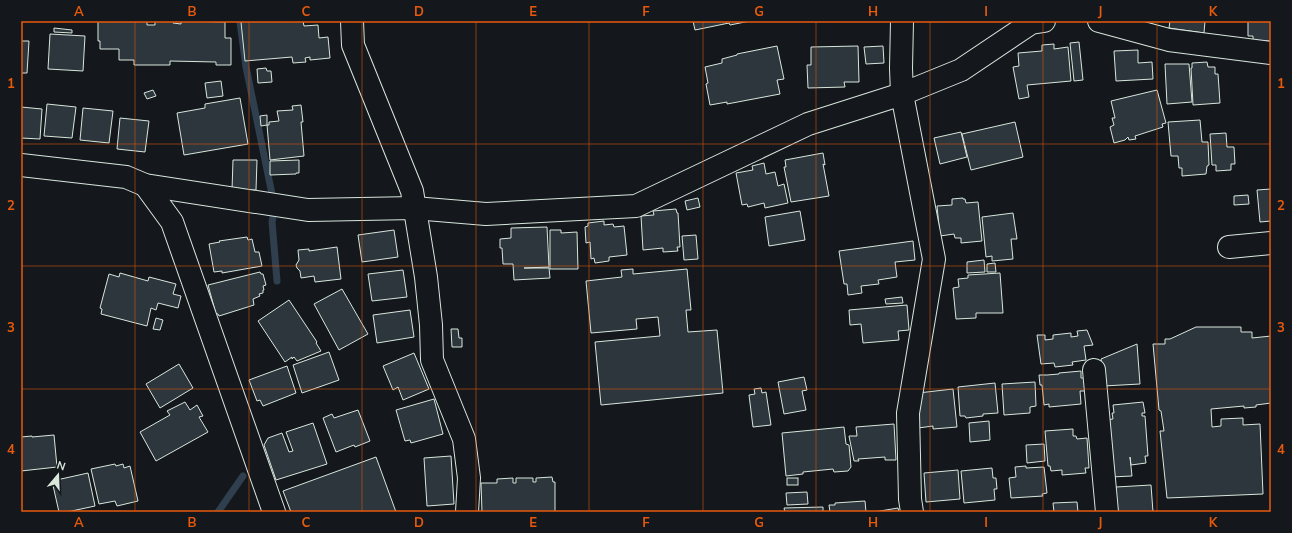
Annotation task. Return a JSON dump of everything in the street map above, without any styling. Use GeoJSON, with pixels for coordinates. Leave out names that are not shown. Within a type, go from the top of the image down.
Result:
{"type":"FeatureCollection","features":[{"type":"Feature","properties":{"kind":"street"},"geometry":{"type":"LineString","coordinates":[[352,21],[353,45],[412,191],[426,277],[431,325],[432,360],[464,439],[469,478],[468,512]]}},
{"type":"Feature","properties":{"kind":"street"},"geometry":{"type":"LineString","coordinates":[[902,21],[902,94],[934,259],[908,413],[910,499],[912,512]]}},
{"type":"Feature","properties":{"kind":"street"},"geometry":{"type":"LineString","coordinates":[[21,165],[126,177],[145,185],[308,210],[414,208],[486,214],[636,206],[808,124],[902,94],[961,70],[1031,23],[1044,21]]}},
{"type":"Feature","properties":{"kind":"street"},"geometry":{"type":"LineString","coordinates":[[1099,21],[1169,40],[1271,53]]}},
{"type":"Feature","properties":{"kind":"street"},"geometry":{"type":"LineString","coordinates":[[145,185],[172,222],[274,512]]}},
{"type":"Feature","properties":{"kind":"street"},"geometry":{"type":"LineString","coordinates":[[1229,247],[1271,243]]}},
{"type":"Feature","properties":{"kind":"street"},"geometry":{"type":"LineString","coordinates":[[1094,370],[1107,512]]}},
{"type":"Feature","properties":{"kind":"building"},"geometry":{"type":"Polygon","coordinates":[[[98,21],[147,21],[147,25],[155,25],[155,21],[173,21],[173,23],[181,24],[181,21],[225,22],[225,38],[231,38],[231,65],[216,65],[216,62],[170,61],[170,65],[134,65],[134,60],[119,60],[119,49],[100,49],[100,41],[98,41],[98,21]]]}},
{"type":"Feature","properties":{"kind":"building"},"geometry":{"type":"Polygon","coordinates":[[[303,21],[304,26],[318,25],[319,38],[328,37],[330,58],[310,60],[310,57],[305,58],[306,62],[293,63],[292,57],[245,61],[241,22],[303,21]]]}},
{"type":"Feature","properties":{"kind":"building"},"geometry":{"type":"Polygon","coordinates":[[[693,21],[750,21],[730,25],[729,23],[695,30],[693,21]]]}},
{"type":"Feature","properties":{"kind":"building"},"geometry":{"type":"Polygon","coordinates":[[[1170,21],[1205,21],[1204,33],[1169,28],[1170,21]]]}},
{"type":"Feature","properties":{"kind":"building"},"geometry":{"type":"Polygon","coordinates":[[[1248,21],[1271,21],[1271,41],[1253,41],[1253,36],[1248,36],[1248,21]]]}},
{"type":"Feature","properties":{"kind":"building"},"geometry":{"type":"Polygon","coordinates":[[[54,28],[72,30],[72,33],[54,32],[54,28]]]}},
{"type":"Feature","properties":{"kind":"building"},"geometry":{"type":"Polygon","coordinates":[[[50,34],[85,36],[83,71],[48,69],[50,34]]]}},
{"type":"Feature","properties":{"kind":"building"},"geometry":{"type":"Polygon","coordinates":[[[21,41],[29,41],[27,73],[21,73],[21,41]]]}},
{"type":"Feature","properties":{"kind":"building"},"geometry":{"type":"Polygon","coordinates":[[[1079,42],[1083,80],[1074,81],[1070,43],[1079,42]]]}},
{"type":"Feature","properties":{"kind":"building"},"geometry":{"type":"Polygon","coordinates":[[[1054,44],[1054,49],[1068,47],[1071,81],[1027,85],[1029,97],[1019,99],[1013,67],[1019,66],[1018,53],[1042,51],[1042,45],[1054,44]]]}},
{"type":"Feature","properties":{"kind":"building"},"geometry":{"type":"Polygon","coordinates":[[[777,46],[784,79],[777,80],[780,94],[727,104],[727,102],[710,105],[706,84],[708,83],[705,67],[722,63],[722,59],[737,54],[777,46]]]}},
{"type":"Feature","properties":{"kind":"building"},"geometry":{"type":"Polygon","coordinates":[[[858,46],[859,82],[844,82],[845,87],[808,88],[807,65],[811,65],[811,47],[858,46]]]}},
{"type":"Feature","properties":{"kind":"building"},"geometry":{"type":"Polygon","coordinates":[[[883,46],[884,63],[866,64],[864,47],[883,46]]]}},
{"type":"Feature","properties":{"kind":"building"},"geometry":{"type":"Polygon","coordinates":[[[1138,50],[1138,63],[1152,62],[1153,79],[1116,81],[1114,51],[1138,50]]]}},
{"type":"Feature","properties":{"kind":"building"},"geometry":{"type":"Polygon","coordinates":[[[1207,62],[1208,67],[1215,67],[1215,74],[1218,74],[1220,103],[1193,105],[1192,63],[1207,62]]]}},
{"type":"Feature","properties":{"kind":"building"},"geometry":{"type":"Polygon","coordinates":[[[1165,64],[1189,64],[1192,102],[1167,104],[1165,64]]]}},
{"type":"Feature","properties":{"kind":"building"},"geometry":{"type":"Polygon","coordinates":[[[266,68],[267,71],[271,71],[272,82],[258,83],[257,69],[266,68]]]}},
{"type":"Feature","properties":{"kind":"building"},"geometry":{"type":"Polygon","coordinates":[[[221,81],[223,96],[207,98],[205,83],[221,81]]]}},
{"type":"Feature","properties":{"kind":"building"},"geometry":{"type":"Polygon","coordinates":[[[153,90],[156,96],[147,99],[144,93],[153,90]]]}},
{"type":"Feature","properties":{"kind":"building"},"geometry":{"type":"Polygon","coordinates":[[[1157,90],[1166,123],[1162,124],[1163,127],[1135,136],[1136,139],[1129,140],[1128,137],[1125,140],[1114,143],[1110,127],[1114,125],[1112,118],[1115,118],[1111,101],[1157,90]]]}},
{"type":"Feature","properties":{"kind":"building"},"geometry":{"type":"Polygon","coordinates":[[[240,98],[248,144],[184,155],[177,113],[205,108],[205,104],[240,98]]]}},
{"type":"Feature","properties":{"kind":"building"},"geometry":{"type":"Polygon","coordinates":[[[47,104],[76,107],[72,138],[44,136],[47,104]]]}},
{"type":"Feature","properties":{"kind":"building"},"geometry":{"type":"Polygon","coordinates":[[[301,105],[304,156],[270,160],[267,125],[269,125],[269,122],[279,121],[277,111],[293,110],[292,106],[301,105]]]}},
{"type":"Feature","properties":{"kind":"building"},"geometry":{"type":"Polygon","coordinates":[[[21,107],[42,109],[40,139],[21,138],[21,107]]]}},
{"type":"Feature","properties":{"kind":"building"},"geometry":{"type":"Polygon","coordinates":[[[83,108],[113,111],[109,143],[80,140],[83,108]]]}},
{"type":"Feature","properties":{"kind":"building"},"geometry":{"type":"Polygon","coordinates":[[[267,115],[267,125],[261,126],[260,116],[267,115]]]}},
{"type":"Feature","properties":{"kind":"building"},"geometry":{"type":"Polygon","coordinates":[[[120,118],[149,121],[145,152],[117,149],[120,118]]]}},
{"type":"Feature","properties":{"kind":"building"},"geometry":{"type":"Polygon","coordinates":[[[1200,120],[1202,142],[1208,142],[1209,165],[1207,166],[1206,174],[1182,176],[1182,168],[1179,168],[1178,156],[1171,156],[1168,122],[1200,120]]]}},
{"type":"Feature","properties":{"kind":"building"},"geometry":{"type":"Polygon","coordinates":[[[1015,122],[1023,157],[971,170],[962,134],[1015,122]]]}},
{"type":"Feature","properties":{"kind":"building"},"geometry":{"type":"Polygon","coordinates":[[[961,132],[967,157],[940,164],[934,138],[961,132]]]}},
{"type":"Feature","properties":{"kind":"building"},"geometry":{"type":"Polygon","coordinates":[[[1226,133],[1227,147],[1234,147],[1235,164],[1231,164],[1231,170],[1216,171],[1216,165],[1212,165],[1210,134],[1226,133]]]}},
{"type":"Feature","properties":{"kind":"building"},"geometry":{"type":"Polygon","coordinates":[[[823,153],[825,165],[823,164],[829,196],[791,202],[784,167],[786,167],[785,160],[823,153]]]}},
{"type":"Feature","properties":{"kind":"building"},"geometry":{"type":"Polygon","coordinates":[[[233,160],[257,160],[256,190],[232,190],[233,160]]]}},
{"type":"Feature","properties":{"kind":"building"},"geometry":{"type":"Polygon","coordinates":[[[299,160],[299,173],[270,175],[270,161],[299,160]]]}},
{"type":"Feature","properties":{"kind":"building"},"geometry":{"type":"Polygon","coordinates":[[[764,163],[766,174],[775,172],[778,186],[784,184],[788,203],[765,208],[764,203],[748,207],[747,204],[742,205],[736,173],[753,170],[752,166],[764,163]]]}},
{"type":"Feature","properties":{"kind":"building"},"geometry":{"type":"Polygon","coordinates":[[[1271,189],[1271,221],[1260,222],[1257,190],[1271,189]]]}},
{"type":"Feature","properties":{"kind":"building"},"geometry":{"type":"Polygon","coordinates":[[[1248,195],[1249,204],[1234,205],[1234,196],[1248,195]]]}},
{"type":"Feature","properties":{"kind":"building"},"geometry":{"type":"Polygon","coordinates":[[[698,198],[700,207],[687,210],[685,201],[698,198]]]}},
{"type":"Feature","properties":{"kind":"building"},"geometry":{"type":"Polygon","coordinates":[[[952,199],[965,199],[966,203],[978,202],[982,241],[961,243],[961,238],[955,238],[954,234],[940,236],[937,206],[952,205],[952,199]]]}},
{"type":"Feature","properties":{"kind":"building"},"geometry":{"type":"Polygon","coordinates":[[[676,209],[678,213],[680,247],[677,247],[678,251],[663,252],[663,248],[643,250],[641,216],[654,215],[653,211],[676,209]]]}},
{"type":"Feature","properties":{"kind":"building"},"geometry":{"type":"Polygon","coordinates":[[[800,211],[805,240],[769,246],[765,217],[800,211]]]}},
{"type":"Feature","properties":{"kind":"building"},"geometry":{"type":"Polygon","coordinates":[[[1013,213],[1017,239],[1011,239],[1013,259],[992,261],[992,256],[986,257],[982,217],[1013,213]]]}},
{"type":"Feature","properties":{"kind":"building"},"geometry":{"type":"Polygon","coordinates":[[[604,221],[604,225],[613,224],[614,227],[624,226],[627,255],[609,257],[609,261],[595,263],[594,258],[591,259],[590,242],[586,243],[585,227],[588,226],[588,223],[604,221]]]}},
{"type":"Feature","properties":{"kind":"building"},"geometry":{"type":"Polygon","coordinates":[[[547,227],[549,267],[524,268],[549,268],[550,278],[514,280],[513,264],[503,264],[500,239],[511,238],[511,228],[547,227]]]}},
{"type":"Feature","properties":{"kind":"building"},"geometry":{"type":"Polygon","coordinates":[[[394,230],[398,257],[362,262],[358,235],[394,230]]]}},
{"type":"Feature","properties":{"kind":"building"},"geometry":{"type":"Polygon","coordinates":[[[550,230],[561,230],[561,233],[577,232],[578,269],[550,269],[550,230]]]}},
{"type":"Feature","properties":{"kind":"building"},"geometry":{"type":"Polygon","coordinates":[[[696,235],[698,259],[684,260],[682,236],[696,235]]]}},
{"type":"Feature","properties":{"kind":"building"},"geometry":{"type":"Polygon","coordinates":[[[247,237],[248,240],[252,239],[255,252],[259,252],[262,266],[222,273],[222,271],[214,272],[209,244],[247,237]]]}},
{"type":"Feature","properties":{"kind":"building"},"geometry":{"type":"Polygon","coordinates":[[[913,241],[915,260],[895,262],[897,277],[878,280],[879,284],[861,286],[862,293],[848,295],[847,284],[844,284],[839,251],[913,241]]]}},
{"type":"Feature","properties":{"kind":"building"},"geometry":{"type":"Polygon","coordinates":[[[337,247],[341,279],[315,282],[314,276],[301,278],[300,271],[296,265],[299,260],[298,250],[309,249],[309,251],[337,247]]]}},
{"type":"Feature","properties":{"kind":"building"},"geometry":{"type":"Polygon","coordinates":[[[984,260],[985,272],[967,273],[967,262],[984,260]]]}},
{"type":"Feature","properties":{"kind":"building"},"geometry":{"type":"Polygon","coordinates":[[[995,263],[996,272],[987,272],[987,264],[995,263]]]}},
{"type":"Feature","properties":{"kind":"building"},"geometry":{"type":"Polygon","coordinates":[[[633,269],[633,274],[687,269],[691,310],[686,310],[688,332],[717,330],[723,393],[601,405],[595,342],[660,336],[658,317],[636,319],[637,329],[591,333],[586,281],[622,277],[621,270],[633,269]]]}},
{"type":"Feature","properties":{"kind":"building"},"geometry":{"type":"Polygon","coordinates":[[[403,270],[407,297],[372,301],[368,274],[403,270]]]}},
{"type":"Feature","properties":{"kind":"building"},"geometry":{"type":"Polygon","coordinates":[[[260,272],[263,274],[266,285],[263,286],[263,293],[259,294],[260,296],[253,299],[254,305],[219,316],[216,314],[208,285],[260,272]]]}},
{"type":"Feature","properties":{"kind":"building"},"geometry":{"type":"Polygon","coordinates":[[[120,273],[148,281],[149,277],[176,284],[173,294],[181,296],[178,308],[158,303],[156,310],[151,308],[147,326],[101,314],[102,309],[100,308],[109,274],[119,277],[120,273]]]}},
{"type":"Feature","properties":{"kind":"building"},"geometry":{"type":"Polygon","coordinates":[[[1000,273],[1003,313],[976,313],[976,318],[956,319],[953,288],[959,287],[958,279],[968,278],[968,275],[1000,273]]]}},
{"type":"Feature","properties":{"kind":"building"},"geometry":{"type":"Polygon","coordinates":[[[342,289],[368,334],[339,350],[314,304],[342,289]]]}},
{"type":"Feature","properties":{"kind":"building"},"geometry":{"type":"Polygon","coordinates":[[[902,297],[903,303],[886,304],[885,299],[902,297]]]}},
{"type":"Feature","properties":{"kind":"building"},"geometry":{"type":"Polygon","coordinates":[[[289,300],[317,342],[316,343],[321,351],[297,361],[294,357],[292,359],[292,357],[285,362],[258,321],[289,300]]]}},
{"type":"Feature","properties":{"kind":"building"},"geometry":{"type":"Polygon","coordinates":[[[907,305],[909,330],[898,331],[899,340],[863,343],[861,324],[850,325],[849,310],[907,305]]]}},
{"type":"Feature","properties":{"kind":"building"},"geometry":{"type":"Polygon","coordinates":[[[410,310],[414,337],[377,343],[373,315],[410,310]]]}},
{"type":"Feature","properties":{"kind":"building"},"geometry":{"type":"Polygon","coordinates":[[[156,318],[163,320],[160,330],[153,329],[156,318]]]}},
{"type":"Feature","properties":{"kind":"building"},"geometry":{"type":"Polygon","coordinates":[[[1196,327],[1241,327],[1241,332],[1252,332],[1252,338],[1271,336],[1271,403],[1256,405],[1256,407],[1244,408],[1244,406],[1211,409],[1212,427],[1221,426],[1221,419],[1243,418],[1243,425],[1260,424],[1263,494],[1167,498],[1160,431],[1164,431],[1161,411],[1159,410],[1153,344],[1165,344],[1165,339],[1170,339],[1196,327]]]}},
{"type":"Feature","properties":{"kind":"building"},"geometry":{"type":"Polygon","coordinates":[[[451,329],[458,329],[459,338],[462,338],[462,347],[452,347],[451,329]]]}},
{"type":"Feature","properties":{"kind":"building"},"geometry":{"type":"Polygon","coordinates":[[[1087,330],[1093,345],[1084,346],[1086,360],[1072,362],[1073,365],[1055,367],[1054,363],[1041,364],[1037,335],[1045,335],[1045,340],[1053,339],[1053,335],[1071,333],[1071,337],[1078,336],[1077,331],[1087,330]]]}},
{"type":"Feature","properties":{"kind":"building"},"geometry":{"type":"Polygon","coordinates":[[[1137,344],[1140,384],[1103,386],[1101,359],[1137,344]]]}},
{"type":"Feature","properties":{"kind":"building"},"geometry":{"type":"Polygon","coordinates":[[[329,352],[339,380],[302,393],[293,365],[329,352]]]}},
{"type":"Feature","properties":{"kind":"building"},"geometry":{"type":"Polygon","coordinates":[[[414,353],[429,389],[403,400],[398,387],[393,390],[383,366],[414,353]]]}},
{"type":"Feature","properties":{"kind":"building"},"geometry":{"type":"Polygon","coordinates":[[[179,364],[193,388],[160,408],[146,384],[179,364]]]}},
{"type":"Feature","properties":{"kind":"building"},"geometry":{"type":"Polygon","coordinates":[[[287,366],[296,393],[263,406],[260,400],[257,401],[249,380],[287,366]]]}},
{"type":"Feature","properties":{"kind":"building"},"geometry":{"type":"Polygon","coordinates":[[[1081,371],[1081,378],[1084,378],[1085,391],[1080,391],[1081,404],[1049,407],[1049,404],[1044,405],[1042,385],[1040,385],[1039,375],[1081,371]]]}},
{"type":"Feature","properties":{"kind":"building"},"geometry":{"type":"Polygon","coordinates":[[[804,377],[807,390],[802,391],[806,410],[784,414],[778,382],[804,377]]]}},
{"type":"Feature","properties":{"kind":"building"},"geometry":{"type":"Polygon","coordinates":[[[1035,382],[1036,406],[1030,407],[1030,413],[1004,415],[1002,384],[1035,382]]]}},
{"type":"Feature","properties":{"kind":"building"},"geometry":{"type":"Polygon","coordinates":[[[995,383],[998,413],[983,414],[983,416],[966,418],[965,416],[960,416],[958,387],[995,383]]]}},
{"type":"Feature","properties":{"kind":"building"},"geometry":{"type":"Polygon","coordinates":[[[761,388],[762,393],[766,392],[771,425],[753,427],[749,395],[755,394],[754,389],[761,388]]]}},
{"type":"Feature","properties":{"kind":"building"},"geometry":{"type":"Polygon","coordinates":[[[953,389],[957,427],[933,429],[933,426],[918,428],[916,409],[920,408],[918,393],[953,389]]]}},
{"type":"Feature","properties":{"kind":"building"},"geometry":{"type":"Polygon","coordinates":[[[434,399],[443,434],[411,443],[410,440],[405,441],[396,410],[434,399]]]}},
{"type":"Feature","properties":{"kind":"building"},"geometry":{"type":"Polygon","coordinates":[[[185,402],[190,410],[197,405],[203,416],[199,417],[208,432],[156,461],[140,432],[170,415],[167,411],[185,402]]]}},
{"type":"Feature","properties":{"kind":"building"},"geometry":{"type":"Polygon","coordinates":[[[1143,402],[1145,413],[1142,413],[1142,416],[1145,416],[1148,456],[1145,456],[1146,463],[1131,465],[1130,457],[1132,476],[1111,477],[1105,420],[1113,419],[1113,405],[1143,402]]]}},
{"type":"Feature","properties":{"kind":"building"},"geometry":{"type":"Polygon","coordinates":[[[358,410],[370,441],[336,452],[323,418],[332,414],[334,418],[358,410]]]}},
{"type":"Feature","properties":{"kind":"building"},"geometry":{"type":"Polygon","coordinates":[[[989,421],[990,440],[970,442],[969,423],[989,421]]]}},
{"type":"Feature","properties":{"kind":"building"},"geometry":{"type":"Polygon","coordinates":[[[313,423],[327,464],[276,480],[264,445],[268,438],[282,433],[289,452],[293,451],[286,432],[313,423]]]}},
{"type":"Feature","properties":{"kind":"building"},"geometry":{"type":"Polygon","coordinates":[[[894,424],[896,460],[885,460],[885,457],[858,459],[859,461],[854,461],[849,436],[857,436],[856,427],[894,424]]]}},
{"type":"Feature","properties":{"kind":"building"},"geometry":{"type":"Polygon","coordinates":[[[844,427],[846,444],[849,445],[851,467],[848,471],[834,472],[833,469],[803,472],[803,474],[786,476],[782,433],[844,427]]]}},
{"type":"Feature","properties":{"kind":"building"},"geometry":{"type":"Polygon","coordinates":[[[1073,429],[1073,436],[1076,436],[1077,439],[1087,438],[1089,468],[1085,468],[1086,473],[1062,475],[1062,470],[1051,471],[1050,466],[1048,466],[1045,431],[1073,429]]]}},
{"type":"Feature","properties":{"kind":"building"},"geometry":{"type":"Polygon","coordinates":[[[54,435],[57,467],[21,471],[21,437],[54,435]]]}},
{"type":"Feature","properties":{"kind":"building"},"geometry":{"type":"Polygon","coordinates":[[[1044,444],[1045,461],[1027,463],[1026,445],[1044,444]]]}},
{"type":"Feature","properties":{"kind":"building"},"geometry":{"type":"Polygon","coordinates":[[[451,456],[454,504],[427,506],[424,458],[451,456]]]}},
{"type":"Feature","properties":{"kind":"building"},"geometry":{"type":"Polygon","coordinates":[[[376,457],[396,512],[291,512],[283,491],[376,457]]]}},
{"type":"Feature","properties":{"kind":"building"},"geometry":{"type":"Polygon","coordinates":[[[115,464],[116,466],[123,464],[124,468],[130,466],[138,501],[117,506],[115,501],[99,504],[91,469],[115,464]]]}},
{"type":"Feature","properties":{"kind":"building"},"geometry":{"type":"Polygon","coordinates":[[[1026,466],[1026,468],[1044,467],[1047,493],[1042,494],[1043,496],[1011,498],[1009,478],[1016,477],[1015,467],[1026,466]]]}},
{"type":"Feature","properties":{"kind":"building"},"geometry":{"type":"Polygon","coordinates":[[[992,468],[993,478],[996,478],[997,489],[994,489],[995,500],[964,503],[961,471],[992,468]]]}},
{"type":"Feature","properties":{"kind":"building"},"geometry":{"type":"Polygon","coordinates":[[[958,470],[960,499],[926,502],[924,473],[958,470]]]}},
{"type":"Feature","properties":{"kind":"building"},"geometry":{"type":"Polygon","coordinates":[[[88,473],[95,506],[67,512],[59,512],[52,481],[88,473]]]}},
{"type":"Feature","properties":{"kind":"building"},"geometry":{"type":"Polygon","coordinates":[[[552,477],[553,482],[555,482],[555,512],[482,512],[481,483],[497,483],[497,479],[513,478],[513,483],[516,483],[516,478],[533,478],[533,482],[536,482],[536,478],[552,477]]]}},
{"type":"Feature","properties":{"kind":"building"},"geometry":{"type":"Polygon","coordinates":[[[787,478],[798,478],[798,485],[787,485],[787,478]]]}},
{"type":"Feature","properties":{"kind":"building"},"geometry":{"type":"Polygon","coordinates":[[[1151,485],[1153,512],[1116,512],[1116,487],[1151,485]]]}},
{"type":"Feature","properties":{"kind":"building"},"geometry":{"type":"Polygon","coordinates":[[[807,492],[808,504],[787,505],[786,493],[807,492]]]}},
{"type":"Feature","properties":{"kind":"building"},"geometry":{"type":"Polygon","coordinates":[[[865,501],[866,512],[830,512],[829,505],[835,505],[835,503],[865,501]]]}},
{"type":"Feature","properties":{"kind":"building"},"geometry":{"type":"Polygon","coordinates":[[[1077,502],[1078,512],[1054,512],[1053,503],[1077,502]]]}},
{"type":"Feature","properties":{"kind":"building"},"geometry":{"type":"Polygon","coordinates":[[[823,507],[823,512],[785,512],[784,508],[823,507]]]}},
{"type":"Feature","properties":{"kind":"building"},"geometry":{"type":"Polygon","coordinates":[[[898,508],[899,512],[874,512],[898,508]]]}},
{"type":"Feature","properties":{"kind":"waterway"},"geometry":{"type":"LineString","coordinates":[[240,22],[246,67],[273,199],[274,212],[272,222],[277,281]]}},
{"type":"Feature","properties":{"kind":"waterway"},"geometry":{"type":"LineString","coordinates":[[218,512],[243,476]]}}]}
